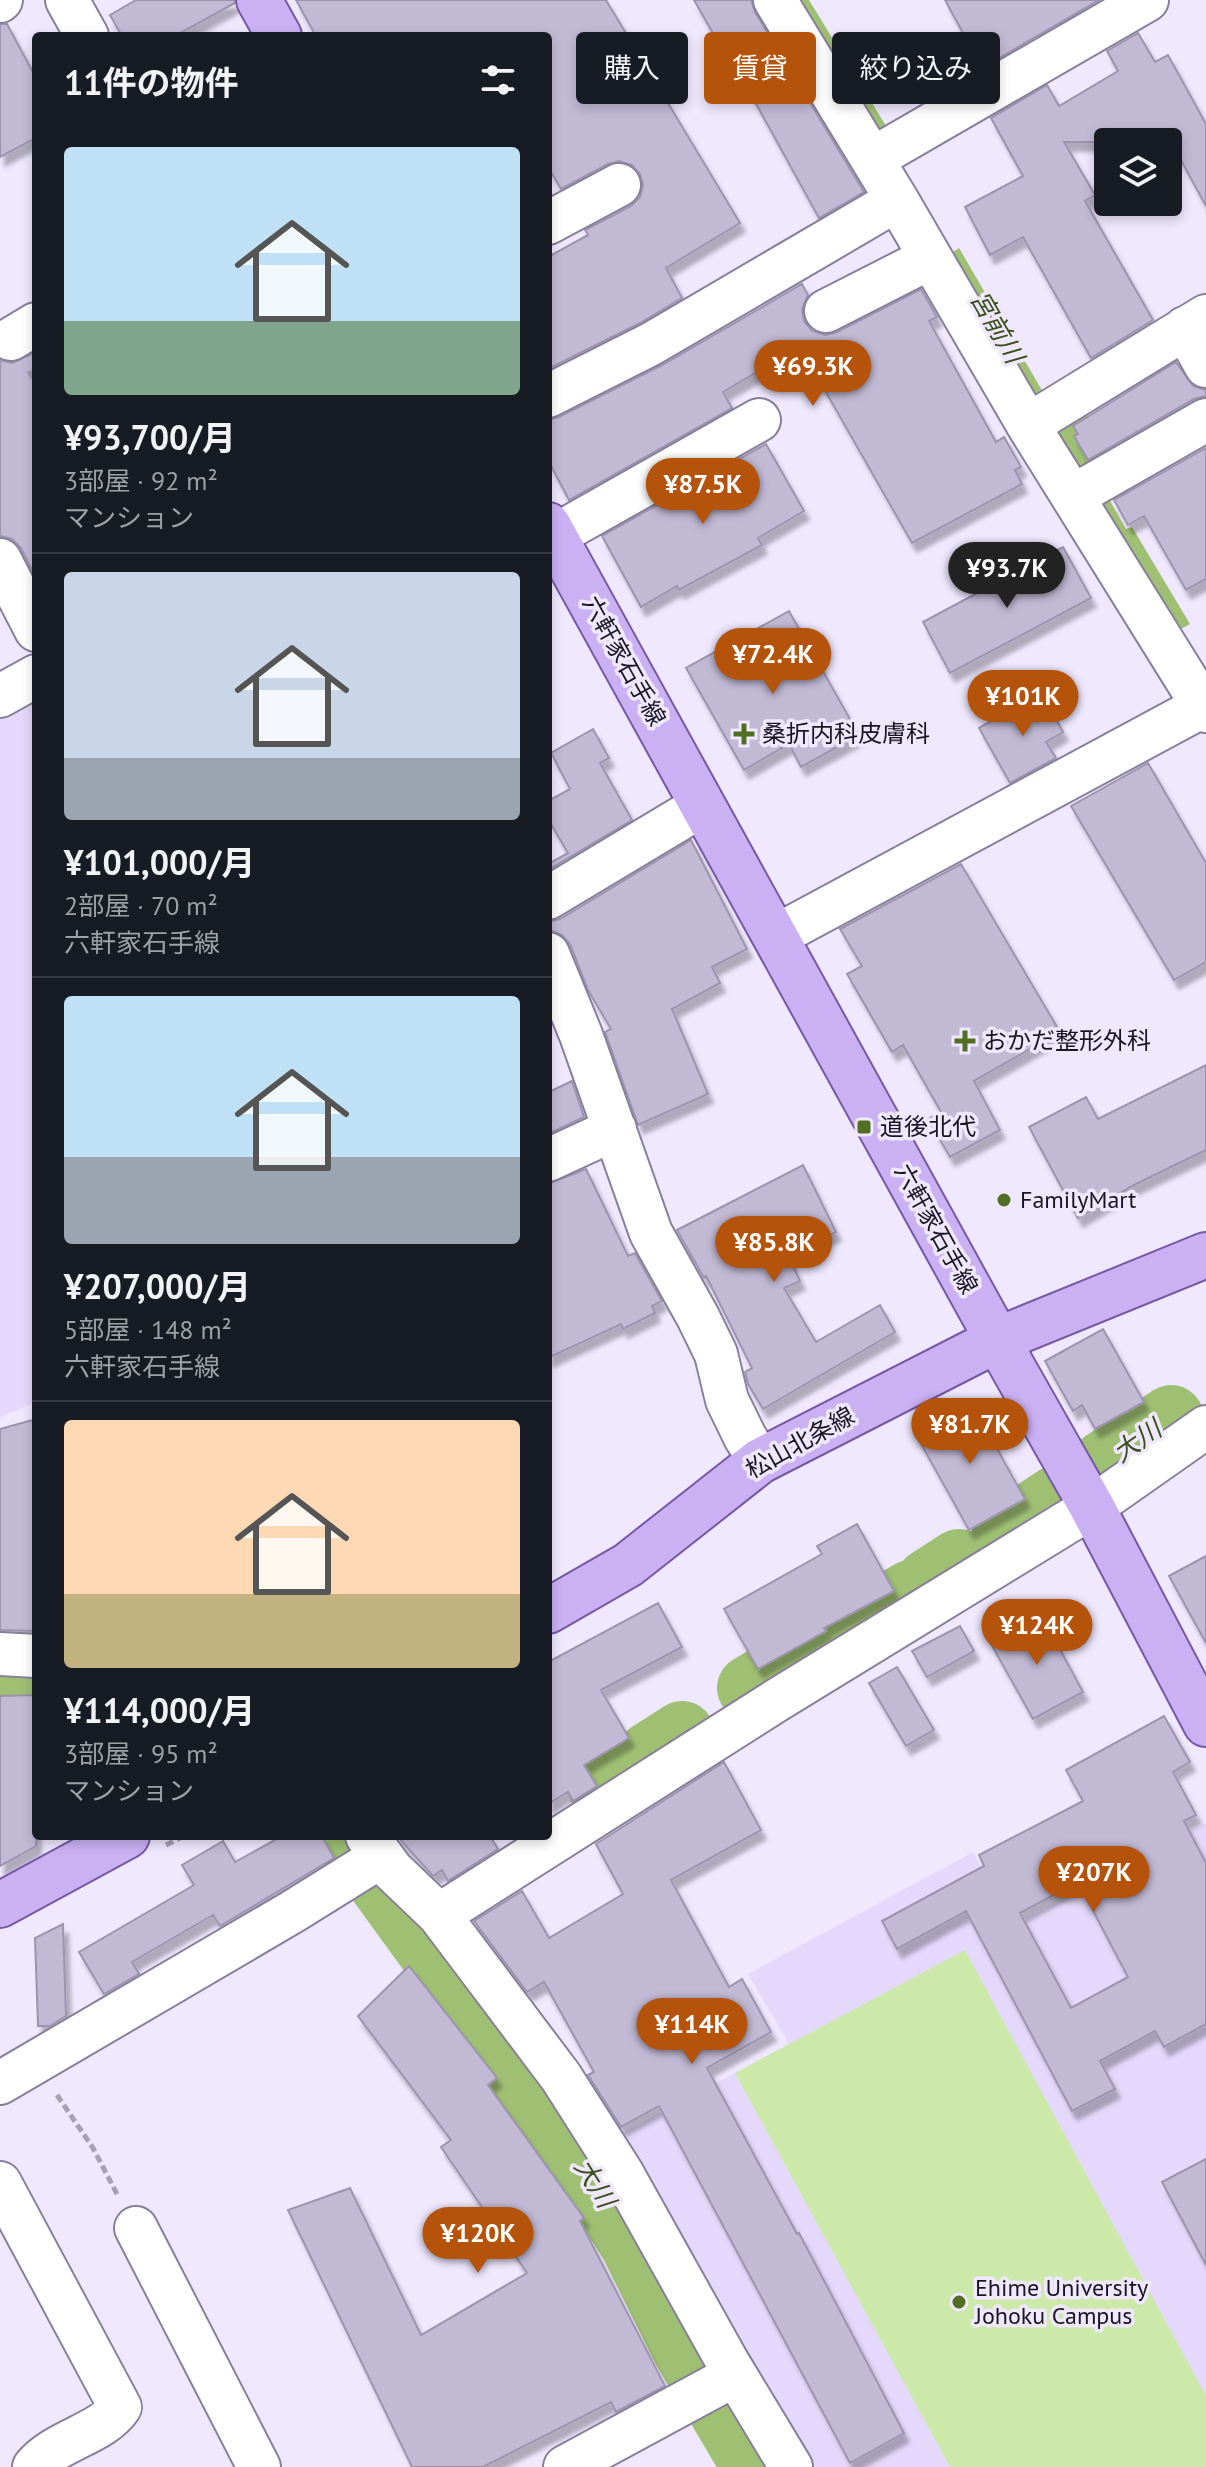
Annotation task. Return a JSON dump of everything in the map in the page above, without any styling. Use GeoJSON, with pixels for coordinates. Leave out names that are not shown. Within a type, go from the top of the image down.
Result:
{"type":"FeatureCollection","features":[{"type":"Feature","properties":{"kind":"main road"},"geometry":{"type":"LineString","coordinates":[[259,0],[277,32]]}},
{"type":"Feature","properties":{"kind":"main road","name":"六軒家石手線"},"geometry":{"type":"LineString","coordinates":[[552,532],[1092,1507],[1206,1724]]}},
{"type":"Feature","properties":{"kind":"main road","name":"松山北条線"},"geometry":{"type":"LineString","coordinates":[[552,1609],[628,1565],[760,1461],[997,1340],[1206,1255]]}},
{"type":"Feature","properties":{"kind":"main road"},"geometry":{"type":"LineString","coordinates":[[0,1905],[120,1840]]}},
{"type":"Feature","properties":{"kind":"street"},"geometry":{"type":"LineString","coordinates":[[67,0],[85,32]]}},
{"type":"Feature","properties":{"kind":"street"},"geometry":{"type":"LineString","coordinates":[[775,0],[897,200],[1028,425],[1204,708],[776,936]]}},
{"type":"Feature","properties":{"kind":"street"},"geometry":{"type":"LineString","coordinates":[[872,159],[1147,0]]}},
{"type":"Feature","properties":{"kind":"street"},"geometry":{"type":"LineString","coordinates":[[552,221],[619,185]]}},
{"type":"Feature","properties":{"kind":"street"},"geometry":{"type":"LineString","coordinates":[[552,394],[651,344],[897,200]]}},
{"type":"Feature","properties":{"kind":"street"},"geometry":{"type":"LineString","coordinates":[[826,311],[930,258]]}},
{"type":"Feature","properties":{"kind":"street"},"geometry":{"type":"LineString","coordinates":[[1028,425],[1195,322],[1206,366]]}},
{"type":"Feature","properties":{"kind":"street"},"geometry":{"type":"LineString","coordinates":[[552,529],[759,420]]}},
{"type":"Feature","properties":{"kind":"street"},"geometry":{"type":"LineString","coordinates":[[1073,496],[1206,420]]}},
{"type":"Feature","properties":{"kind":"street"},"geometry":{"type":"LineString","coordinates":[[0,560],[32,622]]}},
{"type":"Feature","properties":{"kind":"street"},"geometry":{"type":"LineString","coordinates":[[0,696],[32,678]]}},
{"type":"Feature","properties":{"kind":"street"},"geometry":{"type":"LineString","coordinates":[[552,896],[703,805]]}},
{"type":"Feature","properties":{"kind":"street"},"geometry":{"type":"LineString","coordinates":[[552,964],[581,1035],[651,1233],[710,1341],[727,1400],[760,1461]]}},
{"type":"Feature","properties":{"kind":"street"},"geometry":{"type":"LineString","coordinates":[[552,1158],[615,1129]]}},
{"type":"Feature","properties":{"kind":"street"},"geometry":{"type":"LineString","coordinates":[[439,1915],[777,1700],[1092,1507],[1206,1427]]}},
{"type":"Feature","properties":{"kind":"street"},"geometry":{"type":"LineString","coordinates":[[0,1654],[32,1656]]}},
{"type":"Feature","properties":{"kind":"street"},"geometry":{"type":"LineString","coordinates":[[0,2083],[292,1912],[371,1855],[392,1870],[439,1915],[561,2077],[622,2173],[734,2376],[791,2467]]}},
{"type":"Feature","properties":{"kind":"street"},"geometry":{"type":"LineString","coordinates":[[0,2183],[120,2407],[114,2416],[68,2441],[34,2467]]}},
{"type":"Feature","properties":{"kind":"street"},"geometry":{"type":"LineString","coordinates":[[136,2228],[259,2467]]}},
{"type":"Feature","properties":{"kind":"street"},"geometry":{"type":"LineString","coordinates":[[565,2467],[734,2376]]}},
{"type":"Feature","properties":{"kind":"path"},"geometry":{"type":"LineString","coordinates":[[37,2061],[93,2148],[136,2228]]}},
{"type":"Feature","properties":{"kind":"shaded area"},"geometry":{"type":"Polygon","coordinates":[[[32,687],[32,1404],[0,1417],[0,706],[32,687]]]}},
{"type":"Feature","properties":{"kind":"shaded area","name":"Ehime University Johoku Campus"},"geometry":{"type":"Polygon","coordinates":[[[1206,1823],[1206,2467],[807,2467],[615,2137],[789,2044],[748,1974],[973,1852],[1013,1926],[1206,1823]]]}},
{"type":"Feature","properties":{"kind":"shaded area"},"geometry":{"type":"Polygon","coordinates":[[[965,1950],[1206,2396],[1206,2467],[950,2467],[735,2073],[965,1950]]]}},
{"type":"Feature","properties":{"kind":"water"},"geometry":{"type":"Polygon","coordinates":[[[790,0],[809,0],[832,38],[832,68],[816,42],[816,32],[810,32],[790,0]]]}},
{"type":"Feature","properties":{"kind":"water"},"geometry":{"type":"Polygon","coordinates":[[[854,104],[873,104],[891,134],[878,143],[854,104]]]}},
{"type":"Feature","properties":{"kind":"water"},"geometry":{"type":"Polygon","coordinates":[[[959,248],[1047,399],[1032,407],[945,257],[959,248]]]}},
{"type":"Feature","properties":{"kind":"water"},"geometry":{"type":"Polygon","coordinates":[[[1104,490],[1126,529],[1132,527],[1190,624],[1172,634],[1091,498],[1104,490]]]}},
{"type":"Feature","properties":{"kind":"building"},"geometry":{"type":"Polygon","coordinates":[[[136,0],[234,0],[235,3],[182,32],[120,32],[110,15],[136,0]]]}},
{"type":"Feature","properties":{"kind":"building"},"geometry":{"type":"Polygon","coordinates":[[[296,0],[606,0],[625,32],[576,32],[576,104],[668,104],[740,223],[666,268],[682,298],[552,367],[552,255],[588,235],[585,230],[631,206],[640,197],[643,185],[640,174],[632,165],[619,161],[561,189],[552,174],[552,32],[314,32],[296,0]]]}},
{"type":"Feature","properties":{"kind":"building"},"geometry":{"type":"Polygon","coordinates":[[[694,0],[751,0],[767,32],[712,32],[694,0]]]}},
{"type":"Feature","properties":{"kind":"building"},"geometry":{"type":"Polygon","coordinates":[[[945,0],[1099,0],[1000,58],[1000,32],[962,32],[945,0]]]}},
{"type":"Feature","properties":{"kind":"building"},"geometry":{"type":"Polygon","coordinates":[[[0,24],[7,24],[32,71],[32,140],[0,157],[0,24]]]}},
{"type":"Feature","properties":{"kind":"building"},"geometry":{"type":"Polygon","coordinates":[[[1138,33],[1155,62],[1168,55],[1206,124],[1206,206],[1182,162],[1182,128],[1094,128],[1094,142],[1064,142],[1094,193],[1085,201],[1153,320],[1091,358],[1023,237],[990,255],[965,207],[1023,176],[991,118],[1047,85],[1059,106],[1118,71],[1107,51],[1138,33]]]}},
{"type":"Feature","properties":{"kind":"building"},"geometry":{"type":"Polygon","coordinates":[[[756,104],[811,104],[864,192],[819,218],[756,104]]]}},
{"type":"Feature","properties":{"kind":"building"},"geometry":{"type":"Polygon","coordinates":[[[802,284],[808,295],[802,309],[804,321],[812,331],[826,335],[921,289],[937,317],[929,321],[996,442],[1004,437],[1021,467],[1015,470],[1022,484],[912,543],[819,380],[805,388],[786,355],[723,392],[732,408],[569,500],[552,468],[552,419],[662,365],[802,284]]]}},
{"type":"Feature","properties":{"kind":"building"},"geometry":{"type":"Polygon","coordinates":[[[32,354],[32,570],[21,548],[12,539],[0,536],[0,360],[12,363],[32,354]]]}},
{"type":"Feature","properties":{"kind":"building"},"geometry":{"type":"Polygon","coordinates":[[[1176,362],[1193,386],[1206,390],[1206,396],[1194,399],[1088,460],[1074,436],[1078,434],[1073,426],[1176,362]]]}},
{"type":"Feature","properties":{"kind":"building"},"geometry":{"type":"Polygon","coordinates":[[[766,444],[804,511],[758,538],[762,545],[641,607],[602,536],[766,444]]]}},
{"type":"Feature","properties":{"kind":"building"},"geometry":{"type":"Polygon","coordinates":[[[1206,448],[1206,579],[1186,590],[1144,516],[1128,525],[1114,500],[1206,448]]]}},
{"type":"Feature","properties":{"kind":"building"},"geometry":{"type":"Polygon","coordinates":[[[1063,547],[1091,598],[950,673],[923,622],[1063,547]]]}},
{"type":"Feature","properties":{"kind":"building"},"geometry":{"type":"Polygon","coordinates":[[[789,611],[859,735],[801,767],[789,744],[744,770],[686,668],[789,611]]]}},
{"type":"Feature","properties":{"kind":"building"},"geometry":{"type":"Polygon","coordinates":[[[1041,693],[1063,732],[1046,742],[1056,758],[1010,783],[979,728],[1041,693]]]}},
{"type":"Feature","properties":{"kind":"building"},"geometry":{"type":"Polygon","coordinates":[[[593,729],[609,758],[600,763],[632,820],[552,868],[552,862],[568,853],[552,826],[552,799],[570,789],[552,752],[593,729]]]}},
{"type":"Feature","properties":{"kind":"building"},"geometry":{"type":"Polygon","coordinates":[[[1148,763],[1206,863],[1206,962],[1174,980],[1071,806],[1148,763]]]}},
{"type":"Feature","properties":{"kind":"building"},"geometry":{"type":"Polygon","coordinates":[[[691,840],[747,949],[712,967],[720,983],[672,1009],[708,1094],[638,1125],[605,1032],[611,1029],[588,990],[570,944],[562,935],[552,931],[552,921],[691,840]]]}},
{"type":"Feature","properties":{"kind":"building"},"geometry":{"type":"Polygon","coordinates":[[[961,864],[1060,1032],[974,1081],[1000,1130],[950,1157],[928,1119],[941,1112],[903,1045],[892,1052],[847,974],[862,966],[840,929],[961,864]]]}},
{"type":"Feature","properties":{"kind":"building"},"geometry":{"type":"Polygon","coordinates":[[[1206,1065],[1206,1150],[1134,1185],[1078,1218],[1029,1127],[1086,1097],[1098,1119],[1206,1065]]]}},
{"type":"Feature","properties":{"kind":"building"},"geometry":{"type":"Polygon","coordinates":[[[572,1081],[584,1117],[552,1132],[552,1091],[572,1081]]]}},
{"type":"Feature","properties":{"kind":"building"},"geometry":{"type":"Polygon","coordinates":[[[803,1165],[836,1232],[788,1255],[800,1281],[784,1288],[816,1342],[880,1305],[895,1332],[763,1409],[748,1384],[745,1372],[752,1368],[706,1276],[704,1278],[677,1230],[803,1165]]]}},
{"type":"Feature","properties":{"kind":"building"},"geometry":{"type":"Polygon","coordinates":[[[586,1169],[628,1256],[635,1253],[662,1301],[652,1306],[655,1313],[623,1329],[621,1324],[552,1356],[552,1182],[586,1169]]]}},
{"type":"Feature","properties":{"kind":"building"},"geometry":{"type":"Polygon","coordinates":[[[1103,1329],[1144,1402],[1095,1429],[1082,1405],[1073,1411],[1045,1361],[1103,1329]]]}},
{"type":"Feature","properties":{"kind":"building"},"geometry":{"type":"Polygon","coordinates":[[[971,1402],[1025,1499],[969,1530],[915,1433],[971,1402]]]}},
{"type":"Feature","properties":{"kind":"building"},"geometry":{"type":"Polygon","coordinates":[[[32,1420],[32,1631],[0,1630],[0,1429],[32,1420]]]}},
{"type":"Feature","properties":{"kind":"building"},"geometry":{"type":"Polygon","coordinates":[[[857,1524],[894,1591],[824,1628],[826,1631],[758,1669],[724,1609],[822,1554],[817,1546],[857,1524]]]}},
{"type":"Feature","properties":{"kind":"building"},"geometry":{"type":"Polygon","coordinates":[[[1206,1556],[1206,1643],[1169,1576],[1206,1556]]]}},
{"type":"Feature","properties":{"kind":"building"},"geometry":{"type":"Polygon","coordinates":[[[658,1603],[682,1647],[601,1690],[629,1738],[584,1765],[597,1786],[573,1801],[568,1792],[552,1802],[552,1660],[658,1603]]]}},
{"type":"Feature","properties":{"kind":"building"},"geometry":{"type":"Polygon","coordinates":[[[1041,1614],[1083,1692],[1033,1719],[990,1642],[1041,1614]]]}},
{"type":"Feature","properties":{"kind":"building"},"geometry":{"type":"Polygon","coordinates":[[[960,1626],[974,1651],[927,1677],[912,1651],[960,1626]]]}},
{"type":"Feature","properties":{"kind":"building"},"geometry":{"type":"Polygon","coordinates":[[[897,1667],[934,1730],[906,1746],[869,1683],[897,1667]]]}},
{"type":"Feature","properties":{"kind":"building"},"geometry":{"type":"Polygon","coordinates":[[[32,1695],[32,1840],[36,1840],[36,1846],[0,1866],[0,1696],[32,1695]]]}},
{"type":"Feature","properties":{"kind":"building"},"geometry":{"type":"Polygon","coordinates":[[[1164,1716],[1190,1762],[1173,1772],[1196,1815],[1184,1821],[1206,1863],[1206,2024],[1164,2047],[1155,2031],[1100,2061],[1115,2089],[1072,2111],[966,1911],[897,1949],[882,1921],[984,1866],[979,1855],[1083,1801],[1066,1770],[1164,1716]],[[1078,1882],[1020,1913],[1071,2008],[1128,1977],[1078,1882]]]}},
{"type":"Feature","properties":{"kind":"building"},"geometry":{"type":"Polygon","coordinates":[[[724,1762],[761,1830],[671,1880],[729,1987],[742,1979],[771,2032],[707,2068],[799,2233],[904,2433],[850,2463],[659,2106],[621,2127],[588,2075],[594,2072],[544,1982],[527,1992],[474,1921],[522,1891],[549,1938],[623,1894],[596,1844],[724,1762]]]}},
{"type":"Feature","properties":{"kind":"building"},"geometry":{"type":"Polygon","coordinates":[[[275,1840],[324,1840],[334,1858],[220,1926],[213,1915],[132,1962],[139,1974],[104,1994],[79,1952],[194,1885],[182,1865],[223,1841],[235,1862],[275,1840]]]}},
{"type":"Feature","properties":{"kind":"building"},"geometry":{"type":"Polygon","coordinates":[[[401,1840],[492,1840],[498,1849],[448,1881],[442,1870],[433,1876],[401,1840]]]}},
{"type":"Feature","properties":{"kind":"building"},"geometry":{"type":"Polygon","coordinates":[[[63,1924],[66,2016],[50,2026],[38,2026],[35,1938],[63,1924]]]}},
{"type":"Feature","properties":{"kind":"building"},"geometry":{"type":"Polygon","coordinates":[[[409,1966],[497,2078],[488,2085],[584,2218],[580,2221],[665,2386],[616,2412],[611,2402],[483,2467],[412,2467],[288,2210],[350,2188],[421,2335],[527,2273],[441,2147],[451,2140],[358,2016],[409,1966]]]}},
{"type":"Feature","properties":{"kind":"building"},"geometry":{"type":"Polygon","coordinates":[[[1206,2159],[1206,2265],[1162,2182],[1206,2159]]]}},
{"type":"Feature","properties":{"kind":"waterway","name":"宮前川"},"geometry":{"type":"LineString","coordinates":[[1055,426],[1086,477]]}},
{"type":"Feature","properties":{"kind":"waterway","name":"大川"},"geometry":{"type":"LineString","coordinates":[[1103,1464],[1171,1418]]}},
{"type":"Feature","properties":{"kind":"waterway","name":"大川"},"geometry":{"type":"LineString","coordinates":[[1005,1532],[1057,1498]]}},
{"type":"Feature","properties":{"kind":"waterway","name":"大川"},"geometry":{"type":"LineString","coordinates":[[928,1582],[959,1562]]}},
{"type":"Feature","properties":{"kind":"waterway","name":"大川"},"geometry":{"type":"LineString","coordinates":[[750,1688],[911,1593]]}},
{"type":"Feature","properties":{"kind":"waterway"},"geometry":{"type":"LineString","coordinates":[[0,1678],[32,1680]]}},
{"type":"Feature","properties":{"kind":"waterway","name":"大川"},"geometry":{"type":"LineString","coordinates":[[649,1755],[682,1734]]}},
{"type":"Feature","properties":{"kind":"waterway","name":"大川"},"geometry":{"type":"LineString","coordinates":[[601,1788],[635,1765]]}},
{"type":"Feature","properties":{"kind":"waterway","name":"大川"},"geometry":{"type":"LineString","coordinates":[[350,1840],[564,2135],[633,2244],[685,2349],[755,2467]]}},
{"type":"Feature","properties":{"kind":"place","name":"桑折内科皮膚科"},"geometry":{"type":"Point","coordinates":[744,734]}},
{"type":"Feature","properties":{"kind":"place","name":"おかだ整形外科"},"geometry":{"type":"Point","coordinates":[965,1041]}},
{"type":"Feature","properties":{"kind":"place","name":"道後北代"},"geometry":{"type":"Point","coordinates":[864,1127]}},
{"type":"Feature","properties":{"kind":"place","name":"FamilyMart"},"geometry":{"type":"Point","coordinates":[1004,1200]}},
{"type":"Feature","properties":{"kind":"place","name":"Ehime University Johoku Campus"},"geometry":{"type":"Point","coordinates":[959,2302]}}]}
